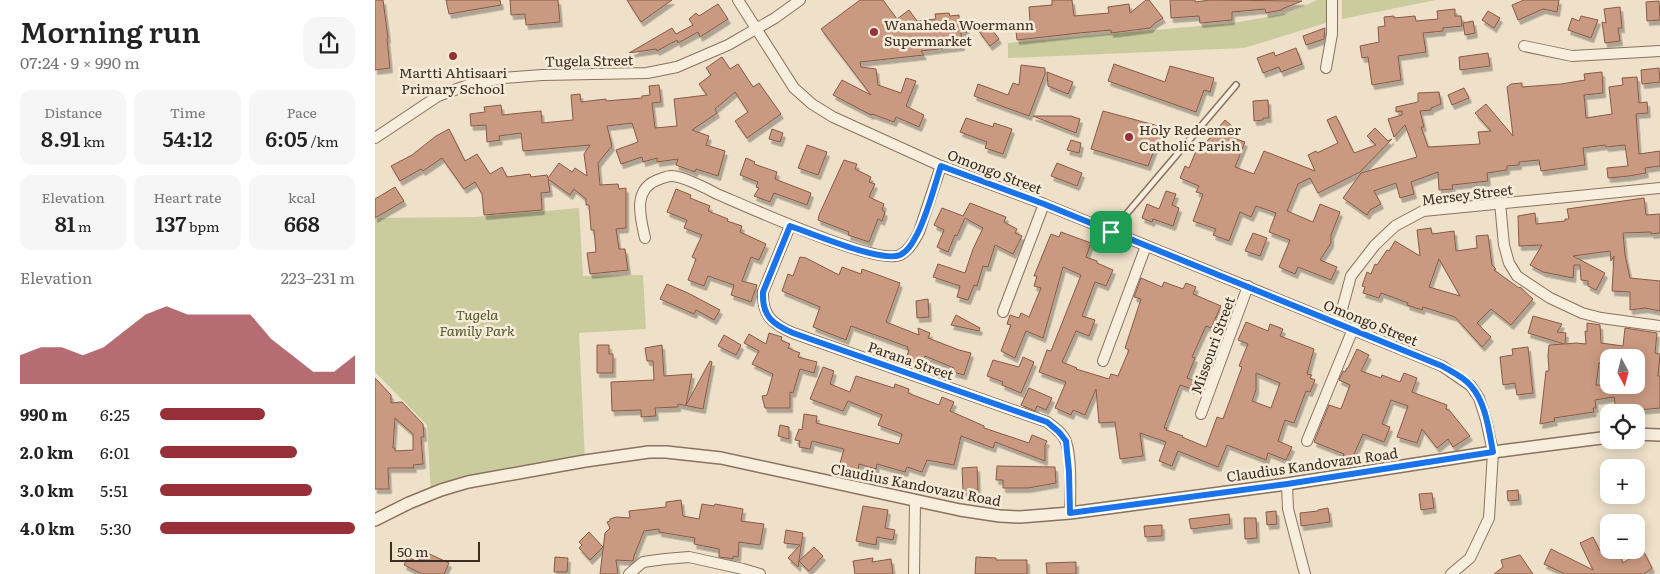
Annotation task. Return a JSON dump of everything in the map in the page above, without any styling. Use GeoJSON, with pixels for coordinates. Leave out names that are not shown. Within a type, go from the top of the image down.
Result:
{"type":"FeatureCollection","features":[{"type":"Feature","properties":{"kind":"street","name":"Omongo Street"},"geometry":{"type":"LineString","coordinates":[[738,0],[794,88],[811,104],[833,117],[941,166],[1044,204],[1442,366],[1471,386],[1479,398],[1493,452],[1489,518],[1470,558],[1451,574]]}},
{"type":"Feature","properties":{"kind":"street","name":"Tugela Street"},"geometry":{"type":"LineString","coordinates":[[375,138],[438,96],[471,84],[503,78],[542,75],[647,73],[677,66],[728,45],[757,29],[801,0]]}},
{"type":"Feature","properties":{"kind":"street"},"geometry":{"type":"LineString","coordinates":[[1327,68],[1332,0]]}},
{"type":"Feature","properties":{"kind":"street"},"geometry":{"type":"LineString","coordinates":[[1524,46],[1572,56],[1660,51]]}},
{"type":"Feature","properties":{"kind":"street"},"geometry":{"type":"LineString","coordinates":[[645,238],[640,218],[639,202],[643,192],[653,182],[671,176],[700,186],[790,226],[875,256],[891,257],[901,255],[919,232],[941,166]]}},
{"type":"Feature","properties":{"kind":"street","name":"Mersey Street"},"geometry":{"type":"LineString","coordinates":[[1338,324],[1351,276],[1375,244],[1395,226],[1423,211],[1660,188]]}},
{"type":"Feature","properties":{"kind":"street"},"geometry":{"type":"LineString","coordinates":[[1500,203],[1504,245],[1509,263],[1517,276],[1550,298],[1582,313],[1601,318],[1660,326]]}},
{"type":"Feature","properties":{"kind":"street"},"geometry":{"type":"LineString","coordinates":[[1003,312],[1044,204]]}},
{"type":"Feature","properties":{"kind":"street","name":"Parana Street"},"geometry":{"type":"LineString","coordinates":[[790,226],[763,292],[765,310],[770,320],[793,333],[1047,422],[1066,441],[1070,513]]}},
{"type":"Feature","properties":{"kind":"street"},"geometry":{"type":"LineString","coordinates":[[1103,361],[1146,246]]}},
{"type":"Feature","properties":{"kind":"street","name":"Missouri Street"},"geometry":{"type":"LineString","coordinates":[[1201,414],[1249,286]]}},
{"type":"Feature","properties":{"kind":"street"},"geometry":{"type":"LineString","coordinates":[[1307,441],[1353,329]]}},
{"type":"Feature","properties":{"kind":"street"},"geometry":{"type":"LineString","coordinates":[[1645,434],[1660,435]]}},
{"type":"Feature","properties":{"kind":"street","name":"Claudius Kandovazu Road"},"geometry":{"type":"LineString","coordinates":[[375,520],[431,494],[469,482],[585,461],[649,452],[721,458],[915,501],[1000,516],[1020,517],[1070,513],[1287,484],[1493,452],[1600,439]]}},
{"type":"Feature","properties":{"kind":"street"},"geometry":{"type":"LineString","coordinates":[[1287,484],[1289,509],[1305,574]]}},
{"type":"Feature","properties":{"kind":"street"},"geometry":{"type":"LineString","coordinates":[[914,574],[915,501]]}},
{"type":"Feature","properties":{"kind":"street"},"geometry":{"type":"LineString","coordinates":[[629,574],[643,562],[689,557],[760,574]]}},
{"type":"Feature","properties":{"kind":"lane"},"geometry":{"type":"LineString","coordinates":[[1111,232],[1236,85]]}},
{"type":"Feature","properties":{"kind":"green space"},"geometry":{"type":"Polygon","coordinates":[[[1317,0],[1332,0],[1332,21],[1244,48],[1008,58],[1008,43],[1234,23],[1289,13],[1317,0]]]}},
{"type":"Feature","properties":{"kind":"green space"},"geometry":{"type":"Polygon","coordinates":[[[1342,0],[1436,0],[1342,19],[1342,0]]]}},
{"type":"Feature","properties":{"kind":"green space","name":"Tugela Family Park"},"geometry":{"type":"Polygon","coordinates":[[[579,208],[583,276],[643,275],[646,329],[579,333],[585,461],[431,494],[427,425],[375,372],[375,218],[475,217],[579,208]]]}},
{"type":"Feature","properties":{"kind":"building"},"geometry":{"type":"Polygon","coordinates":[[[375,0],[383,0],[390,68],[375,70],[375,0]]]}},
{"type":"Feature","properties":{"kind":"building"},"geometry":{"type":"Polygon","coordinates":[[[446,0],[500,0],[501,5],[449,14],[446,0]]]}},
{"type":"Feature","properties":{"kind":"building"},"geometry":{"type":"Polygon","coordinates":[[[510,0],[558,0],[560,22],[526,25],[525,14],[511,15],[510,0]]]}},
{"type":"Feature","properties":{"kind":"building"},"geometry":{"type":"Polygon","coordinates":[[[627,0],[672,0],[641,22],[627,0]]]}},
{"type":"Feature","properties":{"kind":"building"},"geometry":{"type":"Polygon","coordinates":[[[860,0],[883,0],[897,19],[909,10],[917,21],[936,19],[935,14],[949,13],[950,16],[959,15],[959,22],[965,21],[967,32],[961,33],[962,46],[921,51],[924,55],[860,62],[861,67],[876,69],[878,85],[901,93],[906,78],[916,81],[906,106],[924,115],[919,127],[896,117],[894,122],[871,115],[833,95],[842,80],[871,95],[821,29],[860,0]]]}},
{"type":"Feature","properties":{"kind":"building"},"geometry":{"type":"Polygon","coordinates":[[[1052,0],[1072,0],[1074,16],[1109,13],[1108,7],[1129,4],[1130,13],[1146,0],[1149,0],[1163,18],[1150,28],[1111,33],[1111,30],[1017,40],[1015,23],[1030,21],[1029,7],[1052,5],[1052,0]]]}},
{"type":"Feature","properties":{"kind":"building"},"geometry":{"type":"Polygon","coordinates":[[[1170,0],[1195,0],[1195,2],[1210,0],[1302,1],[1282,10],[1266,13],[1265,9],[1232,12],[1232,20],[1200,23],[1199,16],[1171,18],[1170,0]]]}},
{"type":"Feature","properties":{"kind":"building"},"geometry":{"type":"Polygon","coordinates":[[[1524,0],[1559,0],[1557,12],[1543,9],[1518,20],[1512,5],[1524,0]]]}},
{"type":"Feature","properties":{"kind":"building"},"geometry":{"type":"Polygon","coordinates":[[[1659,1],[1660,20],[1647,21],[1646,2],[1659,1]]]}},
{"type":"Feature","properties":{"kind":"building"},"geometry":{"type":"Polygon","coordinates":[[[718,4],[728,19],[700,37],[698,32],[678,43],[677,40],[657,51],[656,49],[629,53],[672,28],[676,34],[693,25],[689,19],[696,13],[699,16],[718,4]]]}},
{"type":"Feature","properties":{"kind":"building"},"geometry":{"type":"Polygon","coordinates":[[[1620,7],[1622,28],[1618,28],[1620,41],[1605,43],[1602,22],[1606,23],[1604,9],[1620,7]]]}},
{"type":"Feature","properties":{"kind":"building"},"geometry":{"type":"Polygon","coordinates":[[[1455,9],[1455,16],[1461,16],[1462,26],[1443,28],[1443,31],[1423,33],[1426,52],[1398,56],[1401,80],[1372,85],[1368,57],[1362,58],[1360,46],[1379,42],[1378,27],[1385,26],[1384,17],[1415,16],[1416,21],[1438,19],[1437,11],[1455,9]]]}},
{"type":"Feature","properties":{"kind":"building"},"geometry":{"type":"Polygon","coordinates":[[[1488,11],[1500,18],[1494,28],[1482,20],[1488,11]]]}},
{"type":"Feature","properties":{"kind":"building"},"geometry":{"type":"Polygon","coordinates":[[[1581,16],[1598,20],[1591,38],[1568,30],[1572,18],[1579,21],[1581,16]]]}},
{"type":"Feature","properties":{"kind":"building"},"geometry":{"type":"Polygon","coordinates":[[[1473,21],[1475,33],[1465,35],[1463,23],[1473,21]]]}},
{"type":"Feature","properties":{"kind":"building"},"geometry":{"type":"Polygon","coordinates":[[[987,23],[999,39],[990,46],[978,30],[987,23]]]}},
{"type":"Feature","properties":{"kind":"building"},"geometry":{"type":"Polygon","coordinates":[[[1325,28],[1324,39],[1306,45],[1303,36],[1325,28]]]}},
{"type":"Feature","properties":{"kind":"building"},"geometry":{"type":"Polygon","coordinates":[[[1296,48],[1302,64],[1281,72],[1279,67],[1263,73],[1257,58],[1274,52],[1275,56],[1296,48]]]}},
{"type":"Feature","properties":{"kind":"building"},"geometry":{"type":"Polygon","coordinates":[[[1488,53],[1490,66],[1460,70],[1459,57],[1488,53]]]}},
{"type":"Feature","properties":{"kind":"building"},"geometry":{"type":"Polygon","coordinates":[[[722,57],[730,69],[738,64],[753,87],[759,83],[781,114],[747,138],[735,121],[748,112],[735,92],[715,109],[717,113],[692,130],[709,136],[706,145],[725,151],[718,176],[696,169],[695,172],[676,165],[678,159],[657,162],[657,158],[643,162],[642,157],[621,164],[616,150],[638,142],[632,123],[607,126],[612,146],[598,163],[600,185],[618,184],[619,189],[626,188],[626,228],[616,229],[619,249],[625,249],[628,270],[590,274],[587,253],[596,252],[594,230],[591,230],[589,205],[586,205],[586,199],[574,189],[570,195],[548,179],[550,192],[541,193],[542,210],[484,215],[482,194],[475,182],[464,189],[442,158],[423,171],[421,169],[400,181],[391,166],[412,155],[436,136],[449,129],[465,161],[477,154],[490,174],[502,167],[507,177],[530,174],[531,177],[547,175],[548,178],[559,163],[572,172],[575,168],[587,176],[584,154],[590,145],[523,151],[521,133],[499,136],[500,140],[487,142],[486,125],[471,126],[470,114],[485,112],[484,107],[501,105],[502,115],[541,111],[542,123],[573,120],[571,95],[580,94],[581,102],[642,98],[642,96],[650,95],[649,86],[659,85],[661,102],[652,103],[655,128],[677,126],[674,99],[707,95],[699,84],[711,75],[706,68],[722,57]]]}},
{"type":"Feature","properties":{"kind":"building"},"geometry":{"type":"Polygon","coordinates":[[[1114,64],[1165,82],[1170,66],[1214,78],[1210,92],[1204,90],[1196,112],[1108,81],[1114,64]]]}},
{"type":"Feature","properties":{"kind":"building"},"geometry":{"type":"Polygon","coordinates":[[[1021,65],[1045,68],[1045,74],[1029,116],[974,96],[978,84],[1008,95],[1013,83],[1019,85],[1021,65]]]}},
{"type":"Feature","properties":{"kind":"building"},"geometry":{"type":"Polygon","coordinates":[[[1659,68],[1660,82],[1642,84],[1641,70],[1659,68]]]}},
{"type":"Feature","properties":{"kind":"building"},"geometry":{"type":"Polygon","coordinates":[[[1047,72],[1073,82],[1068,94],[1048,86],[1047,72]]]}},
{"type":"Feature","properties":{"kind":"building"},"geometry":{"type":"Polygon","coordinates":[[[1602,72],[1603,93],[1584,95],[1586,118],[1612,114],[1609,87],[1623,85],[1622,78],[1637,77],[1639,103],[1647,102],[1648,113],[1636,114],[1639,154],[1660,151],[1660,166],[1645,168],[1646,173],[1608,178],[1607,168],[1628,166],[1625,145],[1606,147],[1605,145],[1583,148],[1585,165],[1541,171],[1539,160],[1519,162],[1519,165],[1507,166],[1507,170],[1487,173],[1488,181],[1452,185],[1453,189],[1439,190],[1438,172],[1411,182],[1414,194],[1400,198],[1396,183],[1374,191],[1381,204],[1370,210],[1367,215],[1343,198],[1361,173],[1417,157],[1405,125],[1394,137],[1388,119],[1402,115],[1402,111],[1396,112],[1396,107],[1418,102],[1418,93],[1439,92],[1441,104],[1431,108],[1431,110],[1420,111],[1424,127],[1421,127],[1428,147],[1480,144],[1478,132],[1491,131],[1475,113],[1486,104],[1513,136],[1507,87],[1511,84],[1522,83],[1522,87],[1561,84],[1585,80],[1584,74],[1602,72]]]}},
{"type":"Feature","properties":{"kind":"building"},"geometry":{"type":"Polygon","coordinates":[[[1464,88],[1469,98],[1452,105],[1448,95],[1464,88]]]}},
{"type":"Feature","properties":{"kind":"building"},"geometry":{"type":"Polygon","coordinates":[[[1268,100],[1269,118],[1254,121],[1253,101],[1268,100]]]}},
{"type":"Feature","properties":{"kind":"building","name":"Holy Redeemer Catholic Parish"},"geometry":{"type":"Polygon","coordinates":[[[1103,111],[1162,127],[1164,147],[1155,148],[1148,166],[1091,149],[1103,111]]]}},
{"type":"Feature","properties":{"kind":"building"},"geometry":{"type":"Polygon","coordinates":[[[1033,116],[1071,116],[1080,119],[1076,133],[1033,116]]]}},
{"type":"Feature","properties":{"kind":"building"},"geometry":{"type":"Polygon","coordinates":[[[1336,116],[1354,153],[1376,145],[1367,136],[1375,128],[1388,141],[1392,139],[1360,172],[1318,193],[1310,178],[1298,184],[1287,211],[1313,222],[1320,204],[1340,212],[1331,235],[1331,243],[1320,260],[1337,267],[1331,280],[1298,267],[1295,274],[1279,267],[1290,240],[1269,232],[1276,213],[1256,206],[1251,217],[1240,212],[1229,241],[1213,235],[1216,229],[1193,221],[1203,194],[1196,192],[1199,186],[1180,178],[1185,166],[1189,168],[1196,151],[1198,152],[1225,120],[1234,128],[1227,136],[1245,142],[1235,167],[1254,174],[1264,151],[1315,171],[1308,155],[1338,143],[1327,120],[1336,116]]]}},
{"type":"Feature","properties":{"kind":"building"},"geometry":{"type":"Polygon","coordinates":[[[966,118],[993,127],[994,123],[1012,129],[1003,154],[985,148],[987,142],[960,132],[966,118]]]}},
{"type":"Feature","properties":{"kind":"building"},"geometry":{"type":"Polygon","coordinates":[[[772,129],[783,133],[780,142],[769,139],[772,129]]]}},
{"type":"Feature","properties":{"kind":"building"},"geometry":{"type":"Polygon","coordinates":[[[1071,140],[1081,143],[1079,153],[1067,150],[1071,140]]]}},
{"type":"Feature","properties":{"kind":"building"},"geometry":{"type":"Polygon","coordinates":[[[807,145],[827,152],[818,175],[798,168],[807,145]]]}},
{"type":"Feature","properties":{"kind":"building"},"geometry":{"type":"Polygon","coordinates":[[[746,158],[755,162],[754,164],[777,172],[775,179],[811,193],[807,205],[774,193],[770,202],[754,196],[759,188],[756,187],[758,182],[740,175],[746,158]]]}},
{"type":"Feature","properties":{"kind":"building"},"geometry":{"type":"Polygon","coordinates":[[[844,160],[857,164],[855,169],[871,177],[869,182],[875,184],[869,197],[884,204],[882,210],[885,212],[882,221],[878,219],[869,242],[848,235],[849,232],[818,220],[844,160]]]}},
{"type":"Feature","properties":{"kind":"building"},"geometry":{"type":"Polygon","coordinates":[[[1057,163],[1082,173],[1077,186],[1051,176],[1057,163]]]}},
{"type":"Feature","properties":{"kind":"building"},"geometry":{"type":"Polygon","coordinates":[[[395,187],[404,201],[375,218],[375,199],[395,187]]]}},
{"type":"Feature","properties":{"kind":"building"},"geometry":{"type":"Polygon","coordinates":[[[676,189],[691,195],[690,198],[710,206],[708,211],[742,226],[740,232],[766,244],[759,260],[751,257],[742,281],[757,285],[751,302],[731,295],[734,285],[708,276],[704,286],[688,280],[696,259],[692,257],[702,235],[684,228],[687,220],[667,212],[676,189]]]}},
{"type":"Feature","properties":{"kind":"building"},"geometry":{"type":"Polygon","coordinates":[[[1166,191],[1176,194],[1172,205],[1179,208],[1173,226],[1153,219],[1152,222],[1142,218],[1147,204],[1159,209],[1166,191]]]}},
{"type":"Feature","properties":{"kind":"building"},"geometry":{"type":"Polygon","coordinates":[[[1644,198],[1646,215],[1660,214],[1660,233],[1623,233],[1625,255],[1630,278],[1660,281],[1660,311],[1645,308],[1630,310],[1630,292],[1612,291],[1614,256],[1611,261],[1610,251],[1573,256],[1605,273],[1596,290],[1588,286],[1588,281],[1581,280],[1580,265],[1574,265],[1573,278],[1543,272],[1530,265],[1542,245],[1519,246],[1518,216],[1535,213],[1536,224],[1565,221],[1565,219],[1569,219],[1567,209],[1644,198]]]}},
{"type":"Feature","properties":{"kind":"building"},"geometry":{"type":"Polygon","coordinates":[[[970,203],[1006,217],[1004,222],[1017,229],[1015,233],[1022,236],[1013,254],[995,245],[988,267],[983,266],[977,286],[974,285],[968,300],[957,297],[960,286],[933,277],[938,264],[965,273],[983,228],[965,218],[948,252],[937,247],[944,230],[934,225],[942,208],[963,216],[970,203]]]}},
{"type":"Feature","properties":{"kind":"building"},"geometry":{"type":"Polygon","coordinates":[[[1431,228],[1432,234],[1454,231],[1456,251],[1477,248],[1476,236],[1488,235],[1492,265],[1496,269],[1494,270],[1520,287],[1533,299],[1511,325],[1491,309],[1477,323],[1491,337],[1482,347],[1455,317],[1423,307],[1422,310],[1381,293],[1379,298],[1363,293],[1365,287],[1362,286],[1367,272],[1371,274],[1375,264],[1377,265],[1395,241],[1420,256],[1417,230],[1431,228]],[[1439,259],[1429,287],[1460,296],[1439,259]]]}},
{"type":"Feature","properties":{"kind":"building"},"geometry":{"type":"Polygon","coordinates":[[[1061,232],[1091,243],[1086,257],[1113,270],[1106,286],[1095,282],[1082,316],[1095,320],[1089,336],[1076,331],[1062,362],[1076,369],[1109,379],[1111,374],[1118,376],[1129,350],[1125,348],[1141,299],[1134,297],[1141,278],[1162,287],[1164,282],[1183,289],[1186,283],[1196,287],[1193,294],[1221,306],[1211,328],[1206,326],[1192,357],[1195,358],[1187,378],[1195,381],[1192,389],[1180,385],[1164,428],[1167,428],[1166,430],[1206,447],[1217,417],[1223,419],[1242,367],[1239,366],[1248,344],[1238,340],[1246,322],[1268,331],[1270,324],[1283,329],[1280,336],[1314,349],[1307,374],[1312,375],[1310,378],[1315,380],[1310,392],[1306,391],[1294,423],[1285,420],[1278,441],[1292,447],[1286,460],[1268,453],[1266,460],[1227,445],[1218,467],[1178,451],[1172,466],[1159,461],[1166,442],[1140,433],[1143,456],[1120,459],[1115,422],[1099,423],[1096,389],[1085,415],[1073,410],[1071,415],[1055,408],[1066,382],[1039,372],[1047,350],[1051,351],[1081,275],[1063,267],[1043,338],[1026,331],[1015,358],[1001,351],[1011,325],[1007,324],[1010,315],[1019,318],[1021,313],[1029,317],[1041,288],[1034,286],[1037,276],[1034,276],[1051,234],[1059,237],[1061,232]],[[1256,373],[1256,390],[1252,401],[1271,408],[1280,383],[1256,373]]]}},
{"type":"Feature","properties":{"kind":"building"},"geometry":{"type":"Polygon","coordinates":[[[1253,233],[1267,238],[1260,256],[1245,251],[1253,233]]]}},
{"type":"Feature","properties":{"kind":"building"},"geometry":{"type":"Polygon","coordinates":[[[800,257],[806,258],[839,275],[842,267],[861,274],[862,269],[900,283],[886,322],[919,335],[918,328],[930,333],[928,338],[971,353],[964,375],[953,372],[954,368],[925,356],[920,370],[904,365],[909,350],[907,349],[908,347],[851,326],[846,340],[813,327],[820,307],[782,291],[788,274],[793,276],[800,257]]]}},
{"type":"Feature","properties":{"kind":"building"},"geometry":{"type":"Polygon","coordinates":[[[667,284],[720,310],[714,320],[696,310],[694,314],[660,299],[667,284]]]}},
{"type":"Feature","properties":{"kind":"building"},"geometry":{"type":"Polygon","coordinates":[[[928,299],[929,317],[917,318],[916,301],[928,299]]]}},
{"type":"Feature","properties":{"kind":"building"},"geometry":{"type":"Polygon","coordinates":[[[956,315],[980,328],[979,331],[951,325],[956,315]]]}},
{"type":"Feature","properties":{"kind":"building"},"geometry":{"type":"Polygon","coordinates":[[[1533,316],[1562,324],[1557,332],[1566,333],[1565,344],[1586,344],[1585,331],[1587,332],[1587,323],[1600,325],[1601,343],[1623,346],[1625,328],[1657,333],[1655,353],[1660,354],[1658,376],[1660,376],[1660,408],[1645,409],[1645,404],[1615,404],[1614,397],[1595,400],[1596,408],[1593,408],[1594,412],[1554,418],[1555,421],[1540,424],[1546,371],[1549,371],[1549,345],[1564,344],[1528,333],[1533,316]]]}},
{"type":"Feature","properties":{"kind":"building"},"geometry":{"type":"Polygon","coordinates":[[[769,333],[782,337],[781,340],[790,344],[788,348],[800,353],[798,357],[817,362],[814,373],[800,369],[793,393],[790,392],[790,408],[765,408],[762,396],[767,395],[773,374],[752,364],[759,351],[744,343],[749,334],[766,344],[769,333]]]}},
{"type":"Feature","properties":{"kind":"building"},"geometry":{"type":"Polygon","coordinates":[[[724,335],[741,345],[736,355],[718,346],[724,335]]]}},
{"type":"Feature","properties":{"kind":"building"},"geometry":{"type":"Polygon","coordinates":[[[597,345],[609,345],[609,354],[613,354],[613,373],[597,373],[597,345]]]}},
{"type":"Feature","properties":{"kind":"building"},"geometry":{"type":"Polygon","coordinates":[[[662,345],[664,376],[692,374],[686,405],[710,361],[712,362],[703,409],[678,404],[678,407],[655,408],[656,416],[641,417],[641,410],[612,411],[611,382],[654,380],[653,361],[647,361],[645,348],[662,345]]]}},
{"type":"Feature","properties":{"kind":"building"},"geometry":{"type":"Polygon","coordinates":[[[1528,347],[1533,393],[1517,395],[1515,383],[1503,385],[1500,357],[1513,355],[1512,349],[1528,347]]]}},
{"type":"Feature","properties":{"kind":"building"},"geometry":{"type":"Polygon","coordinates":[[[1357,349],[1369,355],[1361,371],[1381,378],[1382,375],[1400,382],[1404,373],[1417,378],[1412,392],[1447,405],[1446,409],[1450,411],[1470,436],[1453,447],[1448,439],[1437,448],[1422,429],[1417,443],[1397,437],[1408,406],[1391,400],[1382,424],[1390,427],[1384,442],[1363,434],[1351,461],[1343,457],[1344,454],[1314,442],[1329,405],[1341,409],[1350,385],[1339,380],[1343,371],[1345,372],[1348,368],[1357,349]]]}},
{"type":"Feature","properties":{"kind":"building"},"geometry":{"type":"Polygon","coordinates":[[[1023,357],[1034,362],[1021,393],[1002,385],[1003,382],[987,376],[993,360],[1019,367],[1023,357]]]}},
{"type":"Feature","properties":{"kind":"building"},"geometry":{"type":"Polygon","coordinates":[[[823,367],[834,371],[830,384],[850,392],[856,376],[894,388],[895,384],[909,389],[908,393],[939,405],[942,397],[954,402],[950,411],[984,426],[984,428],[1029,443],[1032,435],[1047,441],[1045,445],[1045,461],[995,442],[993,448],[961,436],[954,465],[927,460],[922,472],[907,467],[905,472],[877,464],[876,469],[859,464],[858,471],[839,467],[844,449],[812,441],[810,449],[799,447],[800,441],[795,440],[799,429],[802,430],[804,414],[817,416],[816,423],[899,444],[902,434],[878,425],[882,415],[848,401],[843,411],[810,399],[823,367]]]}},
{"type":"Feature","properties":{"kind":"building"},"geometry":{"type":"Polygon","coordinates":[[[375,378],[391,395],[391,403],[402,402],[423,424],[424,437],[421,437],[423,464],[413,465],[414,468],[388,468],[389,489],[375,489],[375,378]],[[395,418],[393,448],[395,448],[395,451],[413,450],[413,434],[395,418]]]}},
{"type":"Feature","properties":{"kind":"building"},"geometry":{"type":"Polygon","coordinates":[[[1029,388],[1052,398],[1046,410],[1037,406],[1035,411],[1021,405],[1029,388]]]}},
{"type":"Feature","properties":{"kind":"building"},"geometry":{"type":"Polygon","coordinates":[[[780,425],[789,427],[789,439],[778,436],[780,425]]]}},
{"type":"Feature","properties":{"kind":"building"},"geometry":{"type":"Polygon","coordinates":[[[997,466],[1055,467],[1056,483],[1028,488],[1003,488],[1003,480],[996,480],[997,466]]]}},
{"type":"Feature","properties":{"kind":"building"},"geometry":{"type":"Polygon","coordinates":[[[977,467],[978,490],[963,491],[962,468],[977,467]]]}},
{"type":"Feature","properties":{"kind":"building"},"geometry":{"type":"Polygon","coordinates":[[[1518,490],[1519,500],[1508,501],[1507,491],[1518,490]]]}},
{"type":"Feature","properties":{"kind":"building"},"geometry":{"type":"Polygon","coordinates":[[[1432,493],[1434,508],[1421,510],[1419,494],[1432,493]]]}},
{"type":"Feature","properties":{"kind":"building"},"geometry":{"type":"Polygon","coordinates":[[[681,500],[683,516],[699,519],[702,504],[714,506],[715,504],[743,509],[741,521],[764,524],[760,545],[739,542],[738,557],[733,556],[733,559],[719,557],[719,549],[694,544],[695,538],[659,532],[659,529],[644,531],[633,561],[616,560],[618,574],[600,574],[605,533],[610,528],[607,522],[610,519],[616,517],[630,518],[629,511],[666,507],[666,502],[681,500]]]}},
{"type":"Feature","properties":{"kind":"building"},"geometry":{"type":"Polygon","coordinates":[[[863,506],[888,510],[885,528],[895,530],[893,540],[877,537],[876,545],[856,541],[863,506]]]}},
{"type":"Feature","properties":{"kind":"building"},"geometry":{"type":"Polygon","coordinates":[[[1328,508],[1330,522],[1301,526],[1300,513],[1328,508]]]}},
{"type":"Feature","properties":{"kind":"building"},"geometry":{"type":"Polygon","coordinates":[[[1276,511],[1277,524],[1267,525],[1266,512],[1276,511]]]}},
{"type":"Feature","properties":{"kind":"building"},"geometry":{"type":"Polygon","coordinates":[[[1229,514],[1230,524],[1191,529],[1189,519],[1229,514]]]}},
{"type":"Feature","properties":{"kind":"building"},"geometry":{"type":"Polygon","coordinates":[[[1244,518],[1256,518],[1257,538],[1245,539],[1244,518]]]}},
{"type":"Feature","properties":{"kind":"building"},"geometry":{"type":"Polygon","coordinates":[[[1162,525],[1162,536],[1145,537],[1144,526],[1162,525]]]}},
{"type":"Feature","properties":{"kind":"building"},"geometry":{"type":"Polygon","coordinates":[[[786,530],[803,533],[798,567],[788,558],[800,545],[784,543],[786,530]]]}},
{"type":"Feature","properties":{"kind":"building"},"geometry":{"type":"Polygon","coordinates":[[[589,532],[603,547],[590,560],[579,548],[582,545],[579,542],[589,532]]]}},
{"type":"Feature","properties":{"kind":"building"},"geometry":{"type":"Polygon","coordinates":[[[1593,537],[1600,551],[1600,559],[1621,559],[1623,563],[1629,559],[1645,559],[1645,554],[1652,568],[1644,574],[1565,574],[1544,564],[1551,549],[1593,570],[1580,543],[1593,537]]]}},
{"type":"Feature","properties":{"kind":"building"},"geometry":{"type":"Polygon","coordinates":[[[814,547],[823,556],[809,571],[799,561],[814,547]]]}},
{"type":"Feature","properties":{"kind":"building"},"geometry":{"type":"Polygon","coordinates":[[[423,551],[449,563],[444,574],[422,574],[404,565],[408,557],[418,562],[423,551]]]}},
{"type":"Feature","properties":{"kind":"building"},"geometry":{"type":"Polygon","coordinates":[[[1520,555],[1533,574],[1494,574],[1503,567],[1501,560],[1520,555]]]}},
{"type":"Feature","properties":{"kind":"building"},"geometry":{"type":"Polygon","coordinates":[[[555,557],[568,558],[567,572],[554,572],[555,557]]]}},
{"type":"Feature","properties":{"kind":"building"},"geometry":{"type":"Polygon","coordinates":[[[976,557],[996,558],[996,560],[1027,560],[1027,574],[975,574],[976,557]]]}},
{"type":"Feature","properties":{"kind":"building"},"geometry":{"type":"Polygon","coordinates":[[[873,558],[872,562],[891,559],[893,574],[855,574],[853,561],[873,558]]]}},
{"type":"Feature","properties":{"kind":"building"},"geometry":{"type":"Polygon","coordinates":[[[1076,562],[1076,574],[1047,574],[1046,563],[1076,562]]]}},
{"type":"Feature","properties":{"kind":"place","name":"Wanaheda Woermann Supermarket"},"geometry":{"type":"Point","coordinates":[874,32]}},
{"type":"Feature","properties":{"kind":"place","name":"Martti Ahtisaari Primary School"},"geometry":{"type":"Point","coordinates":[453,56]}},
{"type":"Feature","properties":{"kind":"place","name":"Holy Redeemer Catholic Parish"},"geometry":{"type":"Point","coordinates":[1129,137]}},
{"type":"Feature","properties":{"kind":"route"},"geometry":{"type":"LineString","coordinates":[[941,166],[1044,204],[1111,232],[1249,286],[1442,366],[1471,386],[1479,398],[1493,452],[1287,484],[1070,513],[1066,441],[1047,422],[793,333],[770,320],[765,310],[763,292],[790,226],[875,256],[891,257],[901,255],[915,240],[919,232],[941,166]]}}]}
